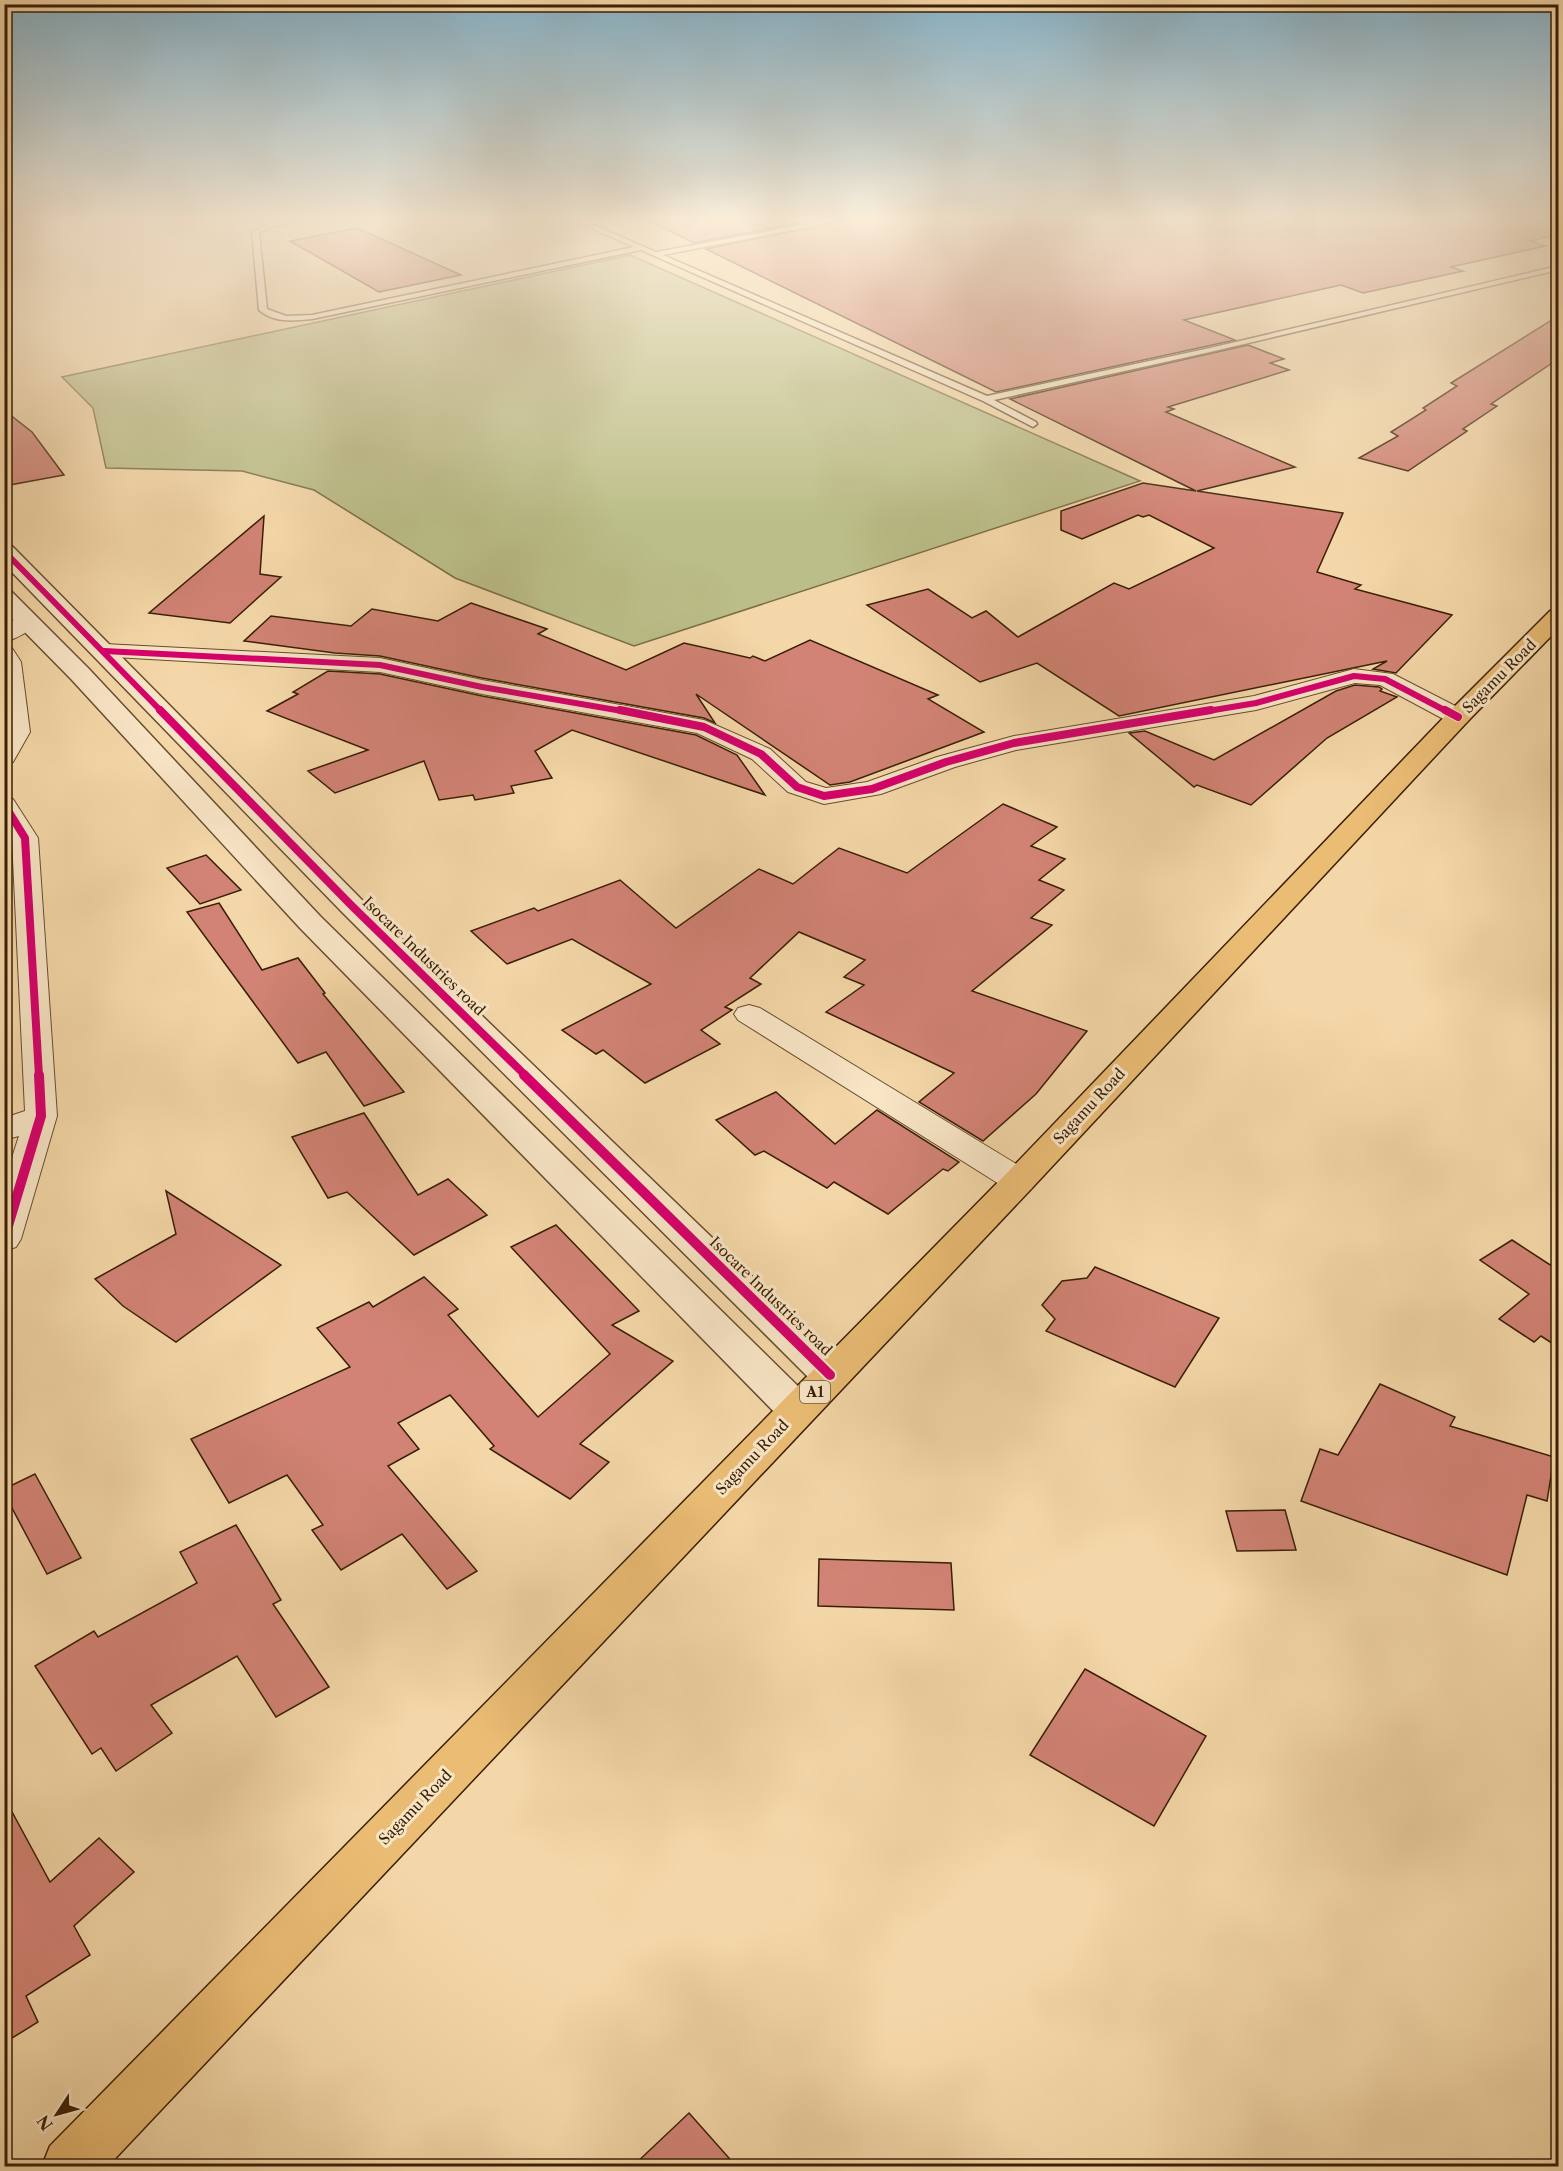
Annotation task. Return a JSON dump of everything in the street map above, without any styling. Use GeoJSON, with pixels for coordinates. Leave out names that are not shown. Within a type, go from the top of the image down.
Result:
{"type":"FeatureCollection","features":[{"type":"Feature","properties":{"kind":"highway","name":"Sagamu Road"},"geometry":{"type":"LineString","coordinates":[[70,2166],[1019,1181],[1458,717],[1558,616]]}},
{"type":"Feature","properties":{"kind":"street","name":"Isocare Industries road"},"geometry":{"type":"LineString","coordinates":[[4,551],[352,906],[830,1375]]}},
{"type":"Feature","properties":{"kind":"street"},"geometry":{"type":"LineString","coordinates":[[4,597],[16,628],[80,674],[310,922],[797,1410]]}},
{"type":"Feature","properties":{"kind":"street"},"geometry":{"type":"LineString","coordinates":[[104,651],[380,664],[482,687],[704,727],[761,754],[797,787],[824,796],[872,789],[946,762],[1014,743],[1256,703],[1354,676],[1385,680],[1458,717]]}},
{"type":"Feature","properties":{"kind":"street"},"geometry":{"type":"LineString","coordinates":[[4,653],[9,662],[18,732],[4,757]]}},
{"type":"Feature","properties":{"kind":"street"},"geometry":{"type":"LineString","coordinates":[[4,1239],[41,1116],[25,838],[5,806]]}},
{"type":"Feature","properties":{"kind":"street"},"geometry":{"type":"LineString","coordinates":[[310,922],[352,906]]}},
{"type":"Feature","properties":{"kind":"street"},"geometry":{"type":"LineString","coordinates":[[749,1014],[1019,1181]]}},
{"type":"Feature","properties":{"kind":"street"},"geometry":{"type":"LineString","coordinates":[[4,1130],[41,1116]]}},
{"type":"Feature","properties":{"kind":"lane"},"geometry":{"type":"LineString","coordinates":[[278,318],[301,318]]}},
{"type":"Feature","properties":{"kind":"lane"},"geometry":{"type":"LineString","coordinates":[[802,318],[986,399],[1033,424]]}},
{"type":"Feature","properties":{"kind":"lane"},"geometry":{"type":"LineString","coordinates":[[986,399],[1344,318]]}},
{"type":"Feature","properties":{"kind":"green space"},"geometry":{"type":"Polygon","coordinates":[[[335,318],[773,318],[1140,481],[634,646],[455,578],[314,490],[242,471],[106,468],[93,408],[62,377],[335,318]]]}},
{"type":"Feature","properties":{"kind":"building"},"geometry":{"type":"Polygon","coordinates":[[[847,318],[1192,318],[1184,320],[1235,340],[996,392],[847,318]]]}},
{"type":"Feature","properties":{"kind":"building"},"geometry":{"type":"Polygon","coordinates":[[[1554,318],[1558,318],[1558,359],[1491,404],[1497,406],[1463,429],[1467,431],[1408,471],[1359,458],[1398,436],[1391,432],[1426,410],[1423,408],[1457,386],[1451,383],[1554,318]]]}},
{"type":"Feature","properties":{"kind":"building"},"geometry":{"type":"Polygon","coordinates":[[[1248,345],[1284,359],[1270,363],[1289,370],[1168,407],[1174,409],[1166,412],[1295,467],[1197,491],[1343,513],[1317,572],[1361,585],[1355,589],[1452,615],[1396,673],[1373,669],[1387,661],[1119,716],[1037,663],[980,682],[867,605],[928,589],[972,618],[986,611],[1018,637],[1114,583],[1129,589],[1214,548],[1149,515],[1143,517],[1138,515],[1082,539],[1061,530],[1061,511],[1143,483],[1196,491],[1010,399],[1248,345]]]}},
{"type":"Feature","properties":{"kind":"building"},"geometry":{"type":"Polygon","coordinates":[[[4,410],[32,432],[64,475],[4,486],[4,410]]]}},
{"type":"Feature","properties":{"kind":"building"},"geometry":{"type":"Polygon","coordinates":[[[264,516],[260,574],[281,577],[230,623],[149,613],[264,516]]]}},
{"type":"Feature","properties":{"kind":"building"},"geometry":{"type":"Polygon","coordinates":[[[471,603],[547,629],[538,634],[626,670],[684,643],[750,658],[753,656],[765,661],[810,640],[938,695],[928,699],[984,732],[850,782],[830,785],[696,694],[715,723],[704,718],[482,678],[380,656],[335,653],[244,641],[271,616],[351,626],[372,609],[438,621],[471,603]]]}},
{"type":"Feature","properties":{"kind":"building"},"geometry":{"type":"Polygon","coordinates":[[[328,671],[380,674],[482,696],[696,735],[737,755],[765,795],[572,730],[535,751],[552,778],[511,786],[514,793],[475,800],[473,795],[439,800],[424,761],[335,793],[308,771],[368,750],[267,711],[298,694],[293,692],[328,671]]]}},
{"type":"Feature","properties":{"kind":"building"},"geometry":{"type":"Polygon","coordinates":[[[1355,685],[1379,687],[1382,689],[1380,691],[1397,697],[1327,738],[1251,805],[1197,785],[1194,787],[1129,733],[1145,731],[1214,760],[1336,691],[1355,685]]]}},
{"type":"Feature","properties":{"kind":"building"},"geometry":{"type":"Polygon","coordinates":[[[1003,804],[1057,827],[1031,846],[1065,859],[1039,880],[1064,890],[1031,918],[1052,925],[972,991],[1087,1031],[1036,1094],[983,1141],[919,1102],[954,1073],[826,1012],[864,985],[844,977],[865,960],[799,932],[750,978],[761,984],[725,1007],[732,1010],[701,1030],[720,1044],[645,1083],[603,1050],[596,1054],[562,1030],[651,984],[572,939],[507,964],[471,931],[534,908],[538,911],[620,880],[676,928],[759,869],[793,884],[839,848],[907,873],[1003,804]]]}},
{"type":"Feature","properties":{"kind":"building"},"geometry":{"type":"Polygon","coordinates":[[[206,855],[241,890],[200,904],[167,868],[206,855]]]}},
{"type":"Feature","properties":{"kind":"building"},"geometry":{"type":"Polygon","coordinates":[[[219,903],[262,970],[298,958],[325,993],[323,994],[404,1092],[364,1106],[326,1052],[298,1063],[187,912],[219,903]]]}},
{"type":"Feature","properties":{"kind":"building"},"geometry":{"type":"Polygon","coordinates":[[[776,1092],[835,1144],[877,1110],[959,1162],[948,1171],[943,1169],[888,1214],[834,1182],[827,1188],[764,1151],[755,1155],[716,1120],[776,1092]]]}},
{"type":"Feature","properties":{"kind":"building"},"geometry":{"type":"Polygon","coordinates":[[[364,1113],[418,1195],[448,1179],[487,1215],[414,1255],[347,1192],[328,1198],[292,1137],[364,1113]]]}},
{"type":"Feature","properties":{"kind":"building"},"geometry":{"type":"Polygon","coordinates":[[[166,1191],[281,1265],[176,1342],[123,1306],[95,1279],[176,1234],[166,1191]]]}},
{"type":"Feature","properties":{"kind":"building"},"geometry":{"type":"Polygon","coordinates":[[[556,1225],[639,1311],[612,1325],[673,1361],[580,1444],[609,1462],[570,1499],[490,1449],[494,1446],[450,1395],[398,1423],[419,1449],[388,1466],[477,1571],[447,1589],[402,1534],[341,1570],[312,1530],[323,1525],[287,1475],[229,1503],[191,1439],[350,1367],[317,1328],[369,1302],[373,1307],[424,1277],[458,1309],[448,1315],[538,1417],[610,1354],[511,1247],[556,1225]]]}},
{"type":"Feature","properties":{"kind":"building"},"geometry":{"type":"Polygon","coordinates":[[[1512,1240],[1558,1270],[1558,1347],[1541,1336],[1534,1342],[1499,1319],[1529,1294],[1480,1260],[1512,1240]]]}},
{"type":"Feature","properties":{"kind":"building"},"geometry":{"type":"Polygon","coordinates":[[[1095,1267],[1219,1318],[1175,1387],[1046,1331],[1055,1319],[1042,1305],[1062,1281],[1087,1278],[1095,1267]]]}},
{"type":"Feature","properties":{"kind":"building"},"geometry":{"type":"Polygon","coordinates":[[[1380,1384],[1455,1417],[1450,1426],[1554,1457],[1547,1501],[1527,1495],[1507,1575],[1301,1501],[1320,1449],[1338,1455],[1380,1384]]]}},
{"type":"Feature","properties":{"kind":"building"},"geometry":{"type":"Polygon","coordinates":[[[35,1474],[81,1558],[47,1574],[4,1493],[4,1489],[35,1474]]]}},
{"type":"Feature","properties":{"kind":"building"},"geometry":{"type":"Polygon","coordinates":[[[1285,1510],[1296,1550],[1237,1551],[1226,1511],[1285,1510]]]}},
{"type":"Feature","properties":{"kind":"building"},"geometry":{"type":"Polygon","coordinates":[[[236,1525],[281,1600],[273,1604],[329,1687],[276,1717],[237,1656],[151,1705],[172,1733],[116,1771],[101,1748],[92,1754],[35,1666],[94,1631],[98,1637],[197,1583],[180,1552],[236,1525]]]}},
{"type":"Feature","properties":{"kind":"building"},"geometry":{"type":"Polygon","coordinates":[[[819,1559],[951,1563],[954,1610],[818,1606],[819,1559]]]}},
{"type":"Feature","properties":{"kind":"building"},"geometry":{"type":"Polygon","coordinates":[[[1085,1669],[1206,1736],[1154,1826],[1030,1755],[1085,1669]]]}},
{"type":"Feature","properties":{"kind":"building"},"geometry":{"type":"Polygon","coordinates":[[[4,1797],[50,1882],[99,1838],[134,1872],[74,1926],[90,1955],[26,1996],[38,2022],[4,2043],[4,1797]]]}},
{"type":"Feature","properties":{"kind":"building"},"geometry":{"type":"Polygon","coordinates":[[[689,2113],[736,2166],[633,2166],[689,2113]]]}},
{"type":"Feature","properties":{"kind":"cycle path"},"geometry":{"type":"LineString","coordinates":[[4,551],[352,906],[830,1375]]}},
{"type":"Feature","properties":{"kind":"cycle path"},"geometry":{"type":"LineString","coordinates":[[104,651],[380,665],[482,687],[704,727],[761,754],[797,787],[824,796],[872,789],[946,762],[1014,743],[1256,703],[1354,676],[1385,679],[1458,717]]}},
{"type":"Feature","properties":{"kind":"cycle path"},"geometry":{"type":"LineString","coordinates":[[4,804],[25,838],[41,1116],[4,1239]]}}]}
